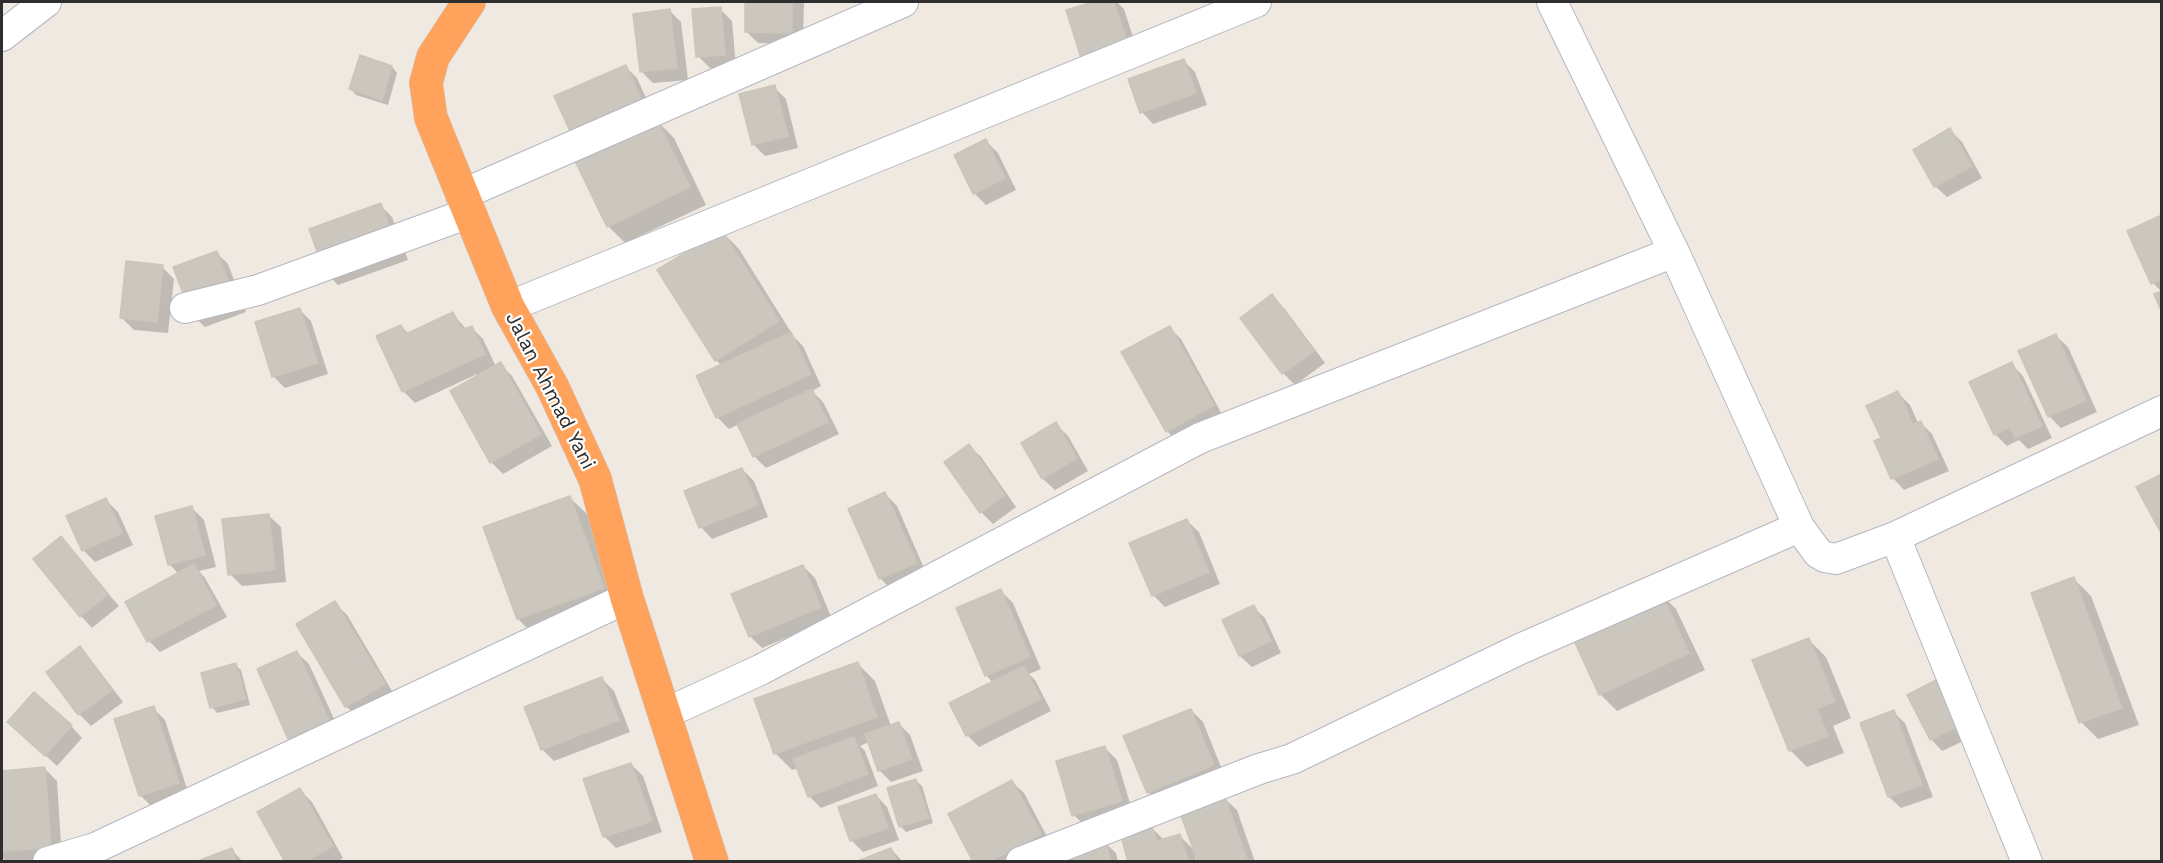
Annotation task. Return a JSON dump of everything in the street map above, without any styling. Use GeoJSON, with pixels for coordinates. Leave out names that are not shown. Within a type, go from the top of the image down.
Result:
{"type":"FeatureCollection","features":[{"type":"Feature","properties":{"kind":"highway","name":"Jalan Ahmad Yani"},"geometry":{"type":"LineString","coordinates":[[470,2],[433,57],[426,83],[431,118],[508,307],[552,386],[595,479],[627,598],[712,861]]}},
{"type":"Feature","properties":{"kind":"street"},"geometry":{"type":"LineString","coordinates":[[2,36],[46,2]]}},
{"type":"Feature","properties":{"kind":"street"},"geometry":{"type":"LineString","coordinates":[[185,308],[258,290],[465,204],[903,2]]}},
{"type":"Feature","properties":{"kind":"street"},"geometry":{"type":"LineString","coordinates":[[508,307],[1257,2]]}},
{"type":"Feature","properties":{"kind":"street"},"geometry":{"type":"LineString","coordinates":[[1551,2],[1674,252],[1799,527],[1818,553],[1836,559],[1896,537],[2162,411]]}},
{"type":"Feature","properties":{"kind":"street"},"geometry":{"type":"LineString","coordinates":[[664,714],[760,670],[1200,438],[1674,252]]}},
{"type":"Feature","properties":{"kind":"street"},"geometry":{"type":"LineString","coordinates":[[1021,861],[1259,769],[1292,759],[1520,649],[1799,527]]}},
{"type":"Feature","properties":{"kind":"street"},"geometry":{"type":"LineString","coordinates":[[1896,537],[2027,861]]}},
{"type":"Feature","properties":{"kind":"street"},"geometry":{"type":"LineString","coordinates":[[48,861],[97,855],[627,598]]}},
{"type":"Feature","properties":{"kind":"building"},"geometry":{"type":"Polygon","coordinates":[[[745,2],[792,2],[792,33],[745,32],[745,2]]]}},
{"type":"Feature","properties":{"kind":"building"},"geometry":{"type":"Polygon","coordinates":[[[1093,2],[1114,2],[1128,44],[1081,58],[1066,10],[1093,2]]]}},
{"type":"Feature","properties":{"kind":"building"},"geometry":{"type":"Polygon","coordinates":[[[721,7],[725,55],[696,57],[692,9],[721,7]]]}},
{"type":"Feature","properties":{"kind":"building"},"geometry":{"type":"Polygon","coordinates":[[[670,9],[677,68],[640,72],[633,14],[670,9]]]}},
{"type":"Feature","properties":{"kind":"building"},"geometry":{"type":"Polygon","coordinates":[[[360,55],[392,66],[382,100],[349,89],[360,55]]]}},
{"type":"Feature","properties":{"kind":"building"},"geometry":{"type":"Polygon","coordinates":[[[1184,59],[1196,93],[1140,113],[1128,79],[1184,59]]]}},
{"type":"Feature","properties":{"kind":"building"},"geometry":{"type":"Polygon","coordinates":[[[626,65],[644,106],[573,138],[554,96],[626,65]]]}},
{"type":"Feature","properties":{"kind":"building"},"geometry":{"type":"Polygon","coordinates":[[[775,85],[788,136],[752,145],[739,94],[775,85]]]}},
{"type":"Feature","properties":{"kind":"building"},"geometry":{"type":"Polygon","coordinates":[[[657,119],[690,187],[607,227],[574,159],[657,119]]]}},
{"type":"Feature","properties":{"kind":"building"},"geometry":{"type":"Polygon","coordinates":[[[1950,128],[1972,166],[1934,187],[1913,150],[1950,128]]]}},
{"type":"Feature","properties":{"kind":"building"},"geometry":{"type":"Polygon","coordinates":[[[986,139],[1005,178],[973,194],[954,155],[986,139]]]}},
{"type":"Feature","properties":{"kind":"building"},"geometry":{"type":"Polygon","coordinates":[[[381,203],[397,248],[325,274],[309,229],[381,203]]]}},
{"type":"Feature","properties":{"kind":"building"},"geometry":{"type":"Polygon","coordinates":[[[2162,215],[2162,279],[2151,284],[2127,231],[2162,215]]]}},
{"type":"Feature","properties":{"kind":"building"},"geometry":{"type":"Polygon","coordinates":[[[722,230],[779,321],[715,361],[657,270],[722,230]]]}},
{"type":"Feature","properties":{"kind":"building"},"geometry":{"type":"Polygon","coordinates":[[[217,251],[235,300],[192,317],[173,267],[217,251]]]}},
{"type":"Feature","properties":{"kind":"building"},"geometry":{"type":"Polygon","coordinates":[[[126,261],[163,265],[157,322],[120,318],[126,261]]]}},
{"type":"Feature","properties":{"kind":"building"},"geometry":{"type":"Polygon","coordinates":[[[2162,291],[2162,313],[2154,294],[2162,291]]]}},
{"type":"Feature","properties":{"kind":"building"},"geometry":{"type":"Polygon","coordinates":[[[1272,294],[1314,351],[1282,374],[1240,318],[1272,294]]]}},
{"type":"Feature","properties":{"kind":"building"},"geometry":{"type":"Polygon","coordinates":[[[300,308],[318,363],[272,377],[255,322],[300,308]]]}},
{"type":"Feature","properties":{"kind":"building"},"geometry":{"type":"Polygon","coordinates":[[[453,312],[462,330],[472,326],[485,354],[402,392],[376,336],[401,325],[406,334],[453,312]]]}},
{"type":"Feature","properties":{"kind":"building"},"geometry":{"type":"Polygon","coordinates":[[[1170,326],[1214,405],[1166,432],[1121,352],[1170,326]]]}},
{"type":"Feature","properties":{"kind":"building"},"geometry":{"type":"Polygon","coordinates":[[[791,332],[811,374],[716,418],[696,376],[791,332]]]}},
{"type":"Feature","properties":{"kind":"building"},"geometry":{"type":"Polygon","coordinates":[[[2056,334],[2086,400],[2048,417],[2018,351],[2056,334]]]}},
{"type":"Feature","properties":{"kind":"building"},"geometry":{"type":"Polygon","coordinates":[[[501,362],[541,434],[490,463],[450,391],[501,362]]]}},
{"type":"Feature","properties":{"kind":"building"},"geometry":{"type":"Polygon","coordinates":[[[2012,362],[2042,426],[2015,438],[2010,427],[1994,435],[1969,382],[2012,362]]]}},
{"type":"Feature","properties":{"kind":"building"},"geometry":{"type":"Polygon","coordinates":[[[812,389],[828,422],[753,457],[737,424],[812,389]]]}},
{"type":"Feature","properties":{"kind":"building"},"geometry":{"type":"Polygon","coordinates":[[[1898,391],[1913,424],[1921,421],[1938,459],[1891,479],[1874,441],[1881,438],[1866,406],[1898,391]]]}},
{"type":"Feature","properties":{"kind":"building"},"geometry":{"type":"Polygon","coordinates":[[[1056,422],[1077,458],[1042,479],[1021,443],[1056,422]]]}},
{"type":"Feature","properties":{"kind":"building"},"geometry":{"type":"Polygon","coordinates":[[[969,444],[1005,495],[980,513],[944,462],[969,444]]]}},
{"type":"Feature","properties":{"kind":"building"},"geometry":{"type":"Polygon","coordinates":[[[742,468],[758,505],[699,528],[684,491],[742,468]]]}},
{"type":"Feature","properties":{"kind":"building"},"geometry":{"type":"Polygon","coordinates":[[[2162,474],[2162,535],[2136,487],[2162,474]]]}},
{"type":"Feature","properties":{"kind":"building"},"geometry":{"type":"Polygon","coordinates":[[[885,492],[917,563],[879,579],[848,509],[885,492]]]}},
{"type":"Feature","properties":{"kind":"building"},"geometry":{"type":"Polygon","coordinates":[[[570,496],[604,588],[517,619],[483,527],[570,496]]]}},
{"type":"Feature","properties":{"kind":"building"},"geometry":{"type":"Polygon","coordinates":[[[106,498],[122,533],[82,551],[66,516],[106,498]]]}},
{"type":"Feature","properties":{"kind":"building"},"geometry":{"type":"Polygon","coordinates":[[[192,506],[205,555],[168,565],[155,516],[192,506]]]}},
{"type":"Feature","properties":{"kind":"building"},"geometry":{"type":"Polygon","coordinates":[[[269,514],[275,570],[228,575],[222,519],[269,514]]]}},
{"type":"Feature","properties":{"kind":"building"},"geometry":{"type":"Polygon","coordinates":[[[1187,519],[1209,572],[1152,596],[1129,543],[1187,519]]]}},
{"type":"Feature","properties":{"kind":"building"},"geometry":{"type":"Polygon","coordinates":[[[61,536],[108,594],[80,617],[33,559],[61,536]]]}},
{"type":"Feature","properties":{"kind":"building"},"geometry":{"type":"Polygon","coordinates":[[[194,564],[216,605],[147,642],[125,602],[194,564]]]}},
{"type":"Feature","properties":{"kind":"building"},"geometry":{"type":"Polygon","coordinates":[[[803,565],[821,607],[749,637],[731,594],[803,565]]]}},
{"type":"Feature","properties":{"kind":"building"},"geometry":{"type":"Polygon","coordinates":[[[2074,577],[2122,708],[2079,723],[2031,593],[2074,577]]]}},
{"type":"Feature","properties":{"kind":"building"},"geometry":{"type":"Polygon","coordinates":[[[1001,589],[1030,657],[985,676],[956,608],[1001,589]]]}},
{"type":"Feature","properties":{"kind":"building"},"geometry":{"type":"Polygon","coordinates":[[[1660,590],[1689,653],[1599,695],[1570,632],[1660,590]]]}},
{"type":"Feature","properties":{"kind":"building"},"geometry":{"type":"Polygon","coordinates":[[[335,601],[385,684],[345,707],[296,624],[335,601]]]}},
{"type":"Feature","properties":{"kind":"building"},"geometry":{"type":"Polygon","coordinates":[[[1254,605],[1271,641],[1239,656],[1222,620],[1254,605]]]}},
{"type":"Feature","properties":{"kind":"building"},"geometry":{"type":"Polygon","coordinates":[[[1809,638],[1835,701],[1817,709],[1828,736],[1789,751],[1752,660],[1809,638]]]}},
{"type":"Feature","properties":{"kind":"building"},"geometry":{"type":"Polygon","coordinates":[[[80,646],[112,690],[78,715],[46,672],[80,646]]]}},
{"type":"Feature","properties":{"kind":"building"},"geometry":{"type":"Polygon","coordinates":[[[297,651],[329,720],[288,739],[257,669],[297,651]]]}},
{"type":"Feature","properties":{"kind":"building"},"geometry":{"type":"Polygon","coordinates":[[[858,662],[877,717],[774,754],[754,699],[858,662]]]}},
{"type":"Feature","properties":{"kind":"building"},"geometry":{"type":"Polygon","coordinates":[[[236,663],[246,699],[210,708],[201,673],[236,663]]]}},
{"type":"Feature","properties":{"kind":"building"},"geometry":{"type":"Polygon","coordinates":[[[1024,666],[1041,699],[966,736],[949,703],[1024,666]]]}},
{"type":"Feature","properties":{"kind":"building"},"geometry":{"type":"Polygon","coordinates":[[[602,677],[619,720],[541,750],[524,707],[602,677]]]}},
{"type":"Feature","properties":{"kind":"building"},"geometry":{"type":"Polygon","coordinates":[[[1942,677],[1965,723],[1930,740],[1907,695],[1942,677]]]}},
{"type":"Feature","properties":{"kind":"building"},"geometry":{"type":"Polygon","coordinates":[[[34,692],[72,725],[45,756],[7,722],[34,692]]]}},
{"type":"Feature","properties":{"kind":"building"},"geometry":{"type":"Polygon","coordinates":[[[154,706],[179,783],[139,796],[114,719],[154,706]]]}},
{"type":"Feature","properties":{"kind":"building"},"geometry":{"type":"Polygon","coordinates":[[[1191,709],[1214,765],[1147,793],[1123,736],[1191,709]]]}},
{"type":"Feature","properties":{"kind":"building"},"geometry":{"type":"Polygon","coordinates":[[[1894,710],[1922,785],[1888,797],[1860,723],[1894,710]]]}},
{"type":"Feature","properties":{"kind":"building"},"geometry":{"type":"Polygon","coordinates":[[[899,722],[912,759],[878,771],[865,734],[899,722]]]}},
{"type":"Feature","properties":{"kind":"building"},"geometry":{"type":"Polygon","coordinates":[[[854,737],[868,774],[808,797],[793,759],[854,737]]]}},
{"type":"Feature","properties":{"kind":"building"},"geometry":{"type":"Polygon","coordinates":[[[1105,746],[1122,801],[1072,816],[1056,761],[1105,746]]]}},
{"type":"Feature","properties":{"kind":"building"},"geometry":{"type":"Polygon","coordinates":[[[631,763],[652,821],[603,837],[583,779],[631,763]]]}},
{"type":"Feature","properties":{"kind":"building"},"geometry":{"type":"Polygon","coordinates":[[[45,767],[51,848],[2,851],[2,771],[45,767]]]}},
{"type":"Feature","properties":{"kind":"building"},"geometry":{"type":"Polygon","coordinates":[[[916,779],[929,818],[899,827],[887,788],[916,779]]]}},
{"type":"Feature","properties":{"kind":"building"},"geometry":{"type":"Polygon","coordinates":[[[1012,780],[1041,834],[989,862],[973,862],[948,814],[1012,780]]]}},
{"type":"Feature","properties":{"kind":"building"},"geometry":{"type":"Polygon","coordinates":[[[300,788],[333,846],[305,862],[285,862],[257,812],[300,788]]]}},
{"type":"Feature","properties":{"kind":"building"},"geometry":{"type":"Polygon","coordinates":[[[876,794],[888,828],[850,841],[838,807],[876,794]]]}},
{"type":"Feature","properties":{"kind":"building"},"geometry":{"type":"Polygon","coordinates":[[[1225,797],[1247,859],[1239,862],[1198,862],[1180,813],[1225,797]]]}},
{"type":"Feature","properties":{"kind":"building"},"geometry":{"type":"Polygon","coordinates":[[[1152,826],[1157,841],[1180,834],[1189,862],[1128,862],[1121,836],[1152,826]]]}},
{"type":"Feature","properties":{"kind":"building"},"geometry":{"type":"Polygon","coordinates":[[[1105,840],[1111,862],[1054,862],[1105,840]]]}},
{"type":"Feature","properties":{"kind":"building"},"geometry":{"type":"Polygon","coordinates":[[[232,848],[237,862],[195,862],[232,848]]]}},
{"type":"Feature","properties":{"kind":"building"},"geometry":{"type":"Polygon","coordinates":[[[891,848],[897,862],[855,862],[891,848]]]}}]}
